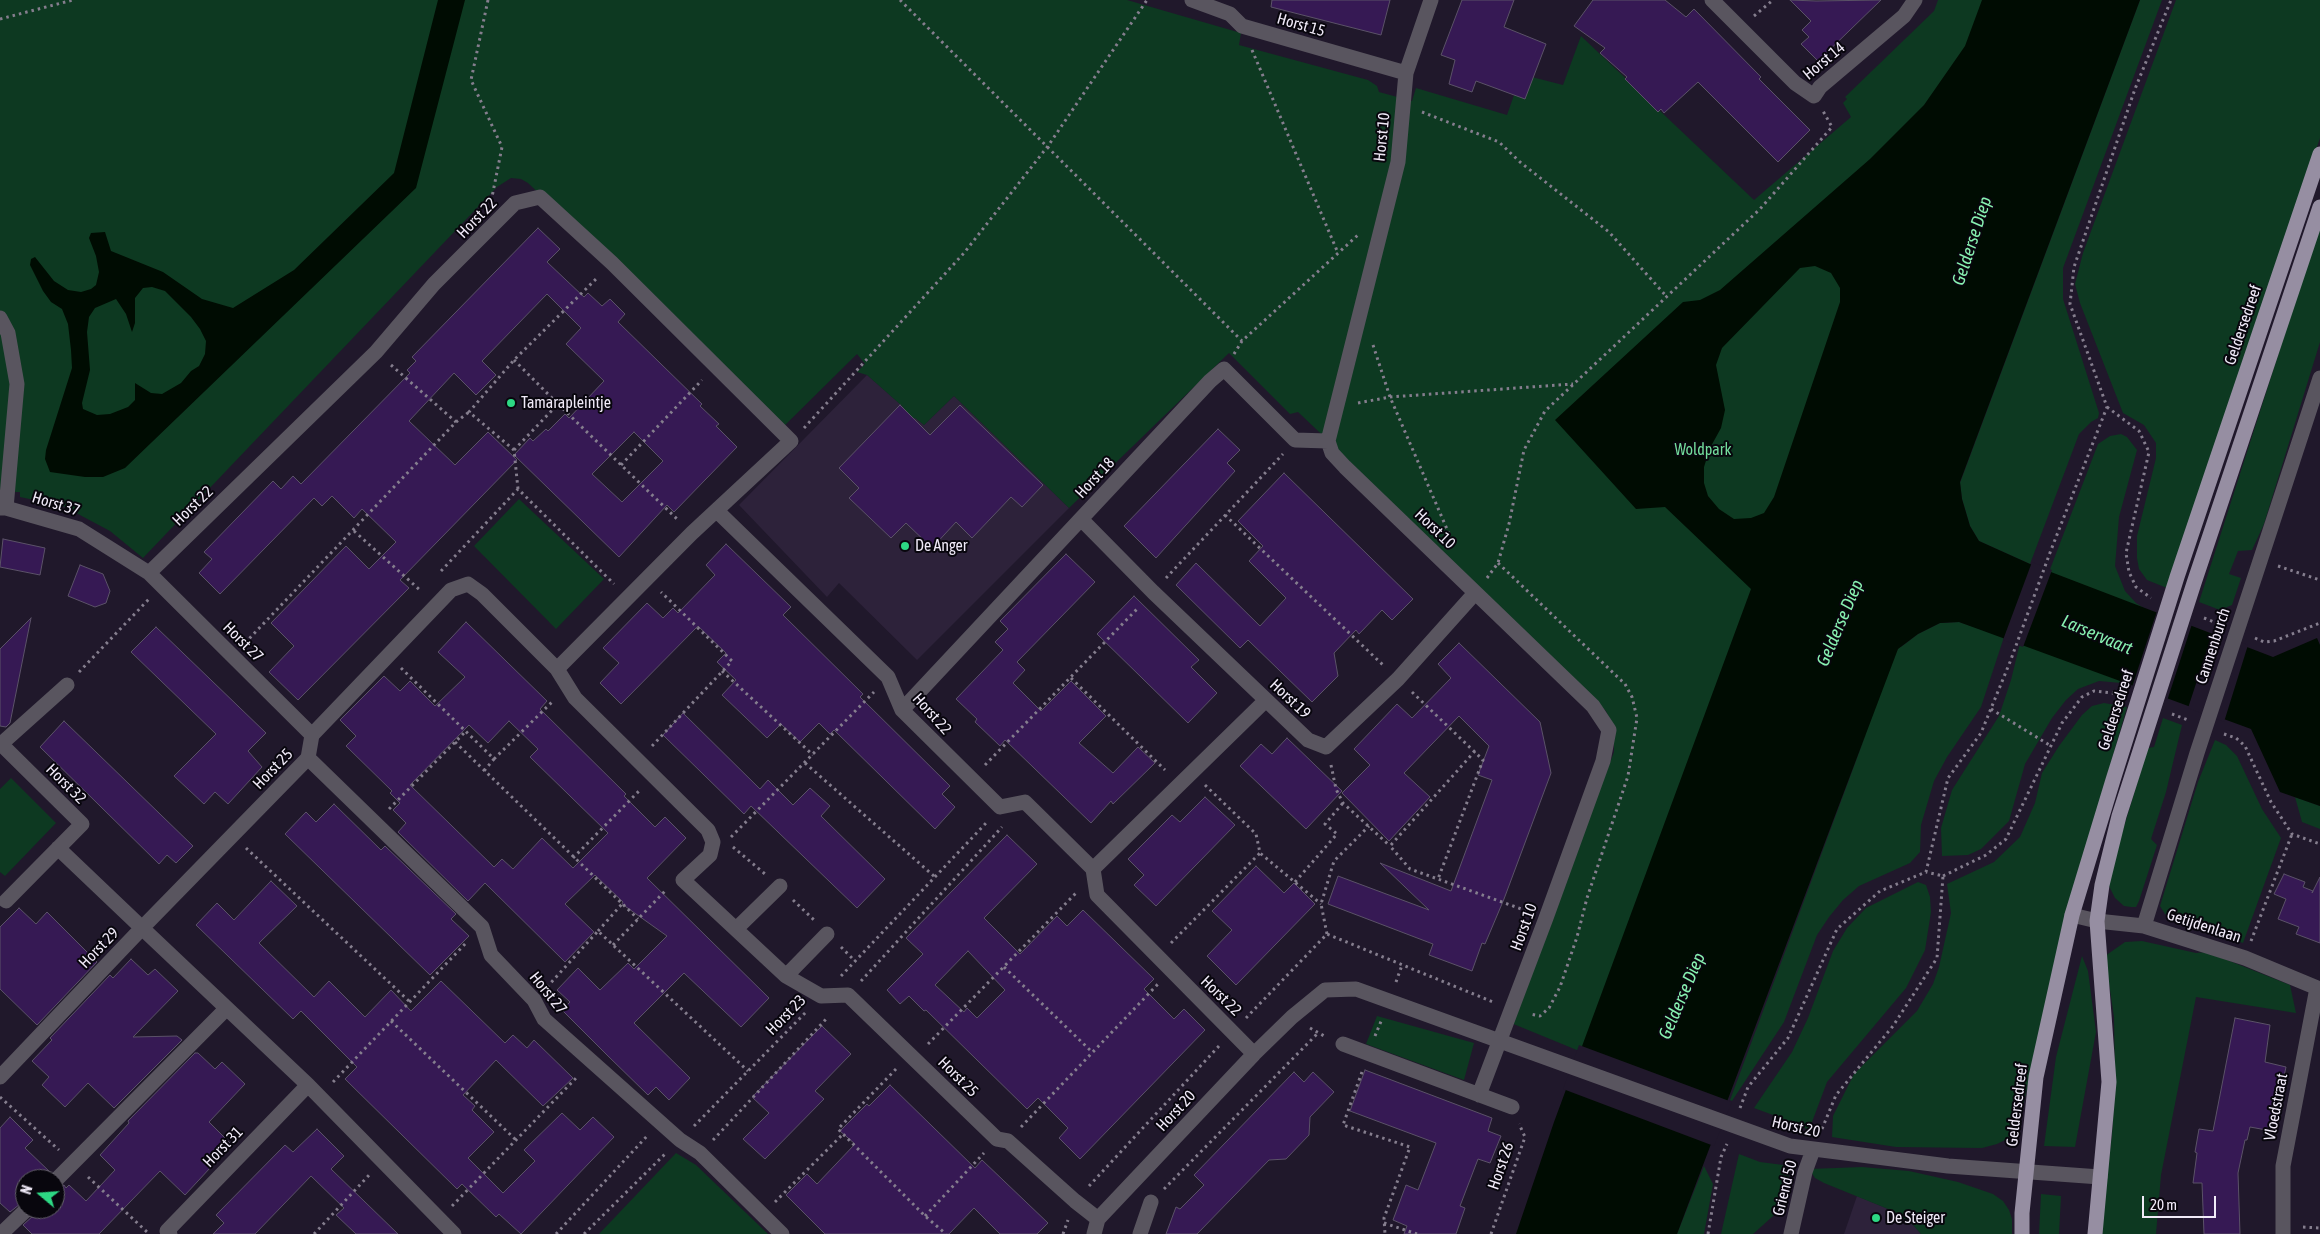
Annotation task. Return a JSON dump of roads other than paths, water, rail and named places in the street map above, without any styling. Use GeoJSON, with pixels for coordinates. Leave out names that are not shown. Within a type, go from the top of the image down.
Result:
{"type":"FeatureCollection","features":[{"type":"Feature","properties":{"kind":"main road","name":"Geldersedreef"},"geometry":{"type":"LineString","coordinates":[[2022,1234],[2022,1213],[2036,1077],[2072,916],[2129,727],[2320,154]]}},
{"type":"Feature","properties":{"kind":"main road"},"geometry":{"type":"LineString","coordinates":[[2095,1234],[2109,1082],[2097,921],[2102,884],[2117,825],[2194,583],[2320,206]]}},
{"type":"Feature","properties":{"kind":"street","name":"Horst 15"},"geometry":{"type":"LineString","coordinates":[[1192,0],[1230,14],[1242,26],[1406,74]]}},
{"type":"Feature","properties":{"kind":"street","name":"Horst 10"},"geometry":{"type":"LineString","coordinates":[[1431,0],[1406,74],[1398,162],[1328,442],[1332,453],[1345,467],[1592,706],[1608,730],[1602,761],[1501,1040]]}},
{"type":"Feature","properties":{"kind":"street","name":"Horst 14"},"geometry":{"type":"LineString","coordinates":[[1712,0],[1795,83],[1814,96],[1820,87],[1904,16],[1914,0]]}},
{"type":"Feature","properties":{"kind":"street","name":"Horst 22"},"geometry":{"type":"LineString","coordinates":[[149,573],[376,352],[434,284],[516,202],[540,197],[612,263],[790,441],[717,511],[888,677],[902,710],[1000,808],[1025,802],[1093,869],[1097,895],[1254,1054]]}},
{"type":"Feature","properties":{"kind":"street"},"geometry":{"type":"LineString","coordinates":[[0,318],[8,333],[17,384],[3,508]]}},
{"type":"Feature","properties":{"kind":"street","name":"Horst 18"},"geometry":{"type":"LineString","coordinates":[[902,710],[1210,381],[1224,369],[1295,440],[1328,442]]}},
{"type":"Feature","properties":{"kind":"street","name":"Cannenburch"},"geometry":{"type":"LineString","coordinates":[[2144,926],[2197,753],[2320,378]]}},
{"type":"Feature","properties":{"kind":"street","name":"Horst 37"},"geometry":{"type":"LineString","coordinates":[[3,508],[79,528],[149,573]]}},
{"type":"Feature","properties":{"kind":"street"},"geometry":{"type":"LineString","coordinates":[[557,669],[692,533],[717,511]]}},
{"type":"Feature","properties":{"kind":"street","name":"Horst 19"},"geometry":{"type":"LineString","coordinates":[[1081,519],[1153,592],[1308,740],[1326,747],[1398,679],[1475,593]]}},
{"type":"Feature","properties":{"kind":"street","name":"Horst 27"},"geometry":{"type":"LineString","coordinates":[[149,573],[312,735]]}},
{"type":"Feature","properties":{"kind":"street"},"geometry":{"type":"LineString","coordinates":[[312,735],[451,590],[468,584],[482,594],[557,669],[566,687],[708,830],[713,842],[710,855],[683,880],[786,976],[827,934]]}},
{"type":"Feature","properties":{"kind":"street","name":"Horst 32"},"geometry":{"type":"LineString","coordinates":[[2,901],[82,824],[0,744],[67,684]]}},
{"type":"Feature","properties":{"kind":"street"},"geometry":{"type":"LineString","coordinates":[[1093,869],[1266,700]]}},
{"type":"Feature","properties":{"kind":"street","name":"Horst 25"},"geometry":{"type":"LineString","coordinates":[[142,928],[308,758],[312,735]]}},
{"type":"Feature","properties":{"kind":"street","name":"Horst 27"},"geometry":{"type":"LineString","coordinates":[[308,758],[482,927],[491,955],[534,1000],[544,1019],[680,1140],[700,1153],[782,1234]]}},
{"type":"Feature","properties":{"kind":"street"},"geometry":{"type":"LineString","coordinates":[[58,848],[142,928]]}},
{"type":"Feature","properties":{"kind":"street"},"geometry":{"type":"LineString","coordinates":[[736,929],[780,886]]}},
{"type":"Feature","properties":{"kind":"street","name":"Getijdenlaan"},"geometry":{"type":"LineString","coordinates":[[2072,916],[2097,921],[2144,926],[2245,958],[2318,989]]}},
{"type":"Feature","properties":{"kind":"street","name":"Horst 29"},"geometry":{"type":"LineString","coordinates":[[0,1077],[142,928],[313,1091],[454,1234]]}},
{"type":"Feature","properties":{"kind":"street","name":"Horst 25"},"geometry":{"type":"LineString","coordinates":[[786,976],[821,996],[848,995],[1002,1140],[1098,1219]]}},
{"type":"Feature","properties":{"kind":"street","name":"Horst 20"},"geometry":{"type":"LineString","coordinates":[[1094,1234],[1098,1219],[1254,1054],[1292,1017],[1325,990],[1356,989],[1501,1040],[1769,1140],[1813,1150],[1948,1166],[2100,1177]]}},
{"type":"Feature","properties":{"kind":"street","name":"Vloedstraat"},"geometry":{"type":"LineString","coordinates":[[2283,1234],[2283,1166],[2318,989]]}},
{"type":"Feature","properties":{"kind":"street"},"geometry":{"type":"LineString","coordinates":[[65,1171],[226,1009]]}},
{"type":"Feature","properties":{"kind":"street"},"geometry":{"type":"LineString","coordinates":[[1479,1095],[1501,1040]]}},
{"type":"Feature","properties":{"kind":"street"},"geometry":{"type":"LineString","coordinates":[[1343,1044],[1512,1107]]}},
{"type":"Feature","properties":{"kind":"street","name":"Horst 31"},"geometry":{"type":"LineString","coordinates":[[167,1233],[313,1091]]}},
{"type":"Feature","properties":{"kind":"street","name":"Griend 50"},"geometry":{"type":"LineString","coordinates":[[1791,1234],[1805,1172],[1813,1150]]}},
{"type":"Feature","properties":{"kind":"street"},"geometry":{"type":"LineString","coordinates":[[1140,1234],[1151,1202]]}},
{"type":"Feature","properties":{"kind":"street"},"geometry":{"type":"LineString","coordinates":[[2,1234],[16,1219]]}},
{"type":"Feature","properties":{"kind":"water"},"geometry":{"type":"Polygon","coordinates":[[[438,0],[465,0],[416,188],[125,468],[103,477],[85,477],[50,472],[45,459],[46,450],[72,368],[71,350],[68,324],[62,309],[51,302],[43,291],[30,265],[31,259],[35,257],[54,281],[68,290],[81,292],[91,289],[96,285],[99,272],[96,256],[89,238],[91,233],[105,232],[111,251],[163,272],[202,299],[233,308],[294,270],[394,173],[438,0]],[[152,287],[143,288],[135,298],[135,323],[132,332],[126,314],[116,299],[95,308],[89,317],[87,332],[90,370],[82,403],[83,409],[97,415],[110,414],[128,407],[135,400],[135,383],[151,393],[162,394],[181,383],[191,371],[199,366],[205,354],[206,341],[191,317],[165,291],[152,287]]]}},
{"type":"Feature","properties":{"kind":"water"},"geometry":{"type":"Polygon","coordinates":[[[1982,0],[2140,0],[1960,482],[1962,499],[1970,526],[1979,541],[2030,564],[2273,657],[2317,638],[2320,645],[2320,806],[2280,792],[2251,729],[1959,622],[1940,623],[1918,634],[1898,649],[1677,1234],[1516,1234],[1554,1122],[1751,589],[1665,507],[1636,509],[1555,420],[1683,302],[1700,300],[1720,290],[1870,159],[1924,105],[1965,46],[1982,0]],[[1815,266],[1800,268],[1722,348],[1716,365],[1725,410],[1721,428],[1710,448],[1704,467],[1704,483],[1708,496],[1719,509],[1734,519],[1751,518],[1764,513],[1774,497],[1840,302],[1840,288],[1831,273],[1815,266]]]}},
{"type":"Feature","properties":{"kind":"place","name":"Tamarapleintje"},"geometry":{"type":"Point","coordinates":[511,403]}},
{"type":"Feature","properties":{"kind":"place","name":"De Anger"},"geometry":{"type":"Point","coordinates":[905,546]}},
{"type":"Feature","properties":{"kind":"place","name":"De Steiger"},"geometry":{"type":"Point","coordinates":[1876,1218]}},
{"type":"Feature","properties":{"kind":"water label","name":"Gelderse Diep"},"geometry":{"type":"Point","coordinates":[1972,241]}},
{"type":"Feature","properties":{"kind":"water label","name":"Gelderse Diep"},"geometry":{"type":"Point","coordinates":[1840,623]}},
{"type":"Feature","properties":{"kind":"water label","name":"Larservaart"},"geometry":{"type":"Point","coordinates":[2097,635]}},
{"type":"Feature","properties":{"kind":"water label","name":"Gelderse Diep"},"geometry":{"type":"Point","coordinates":[1682,996]}},
{"type":"Feature","properties":{"kind":"park label","name":"Woldpark"},"geometry":{"type":"Point","coordinates":[1703,450]}}]}
